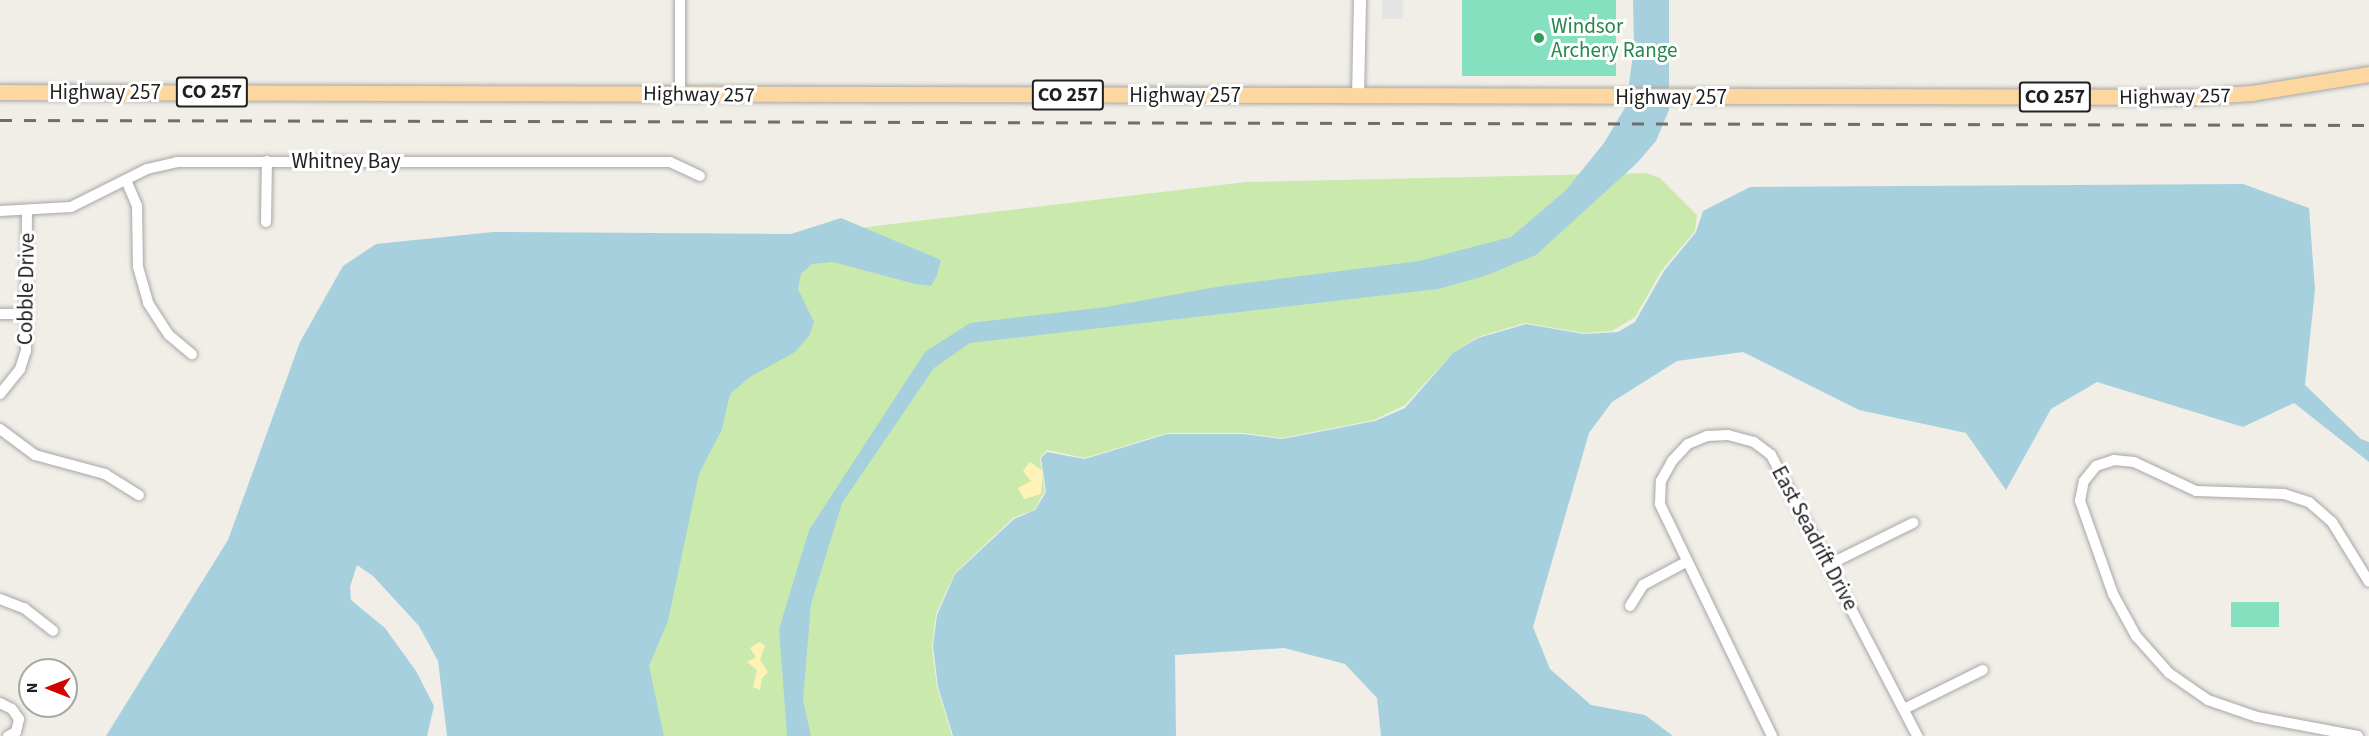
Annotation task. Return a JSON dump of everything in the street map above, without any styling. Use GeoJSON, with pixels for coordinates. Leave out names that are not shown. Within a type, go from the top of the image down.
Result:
{"type":"FeatureCollection","features":[{"type":"Feature","properties":{"kind":"main road","name":"Highway 257"},"geometry":{"type":"LineString","coordinates":[[0,92],[2193,97],[2252,93],[2369,74]]}},
{"type":"Feature","properties":{"kind":"street"},"geometry":{"type":"LineString","coordinates":[[680,0],[680,94]]}},
{"type":"Feature","properties":{"kind":"street"},"geometry":{"type":"LineString","coordinates":[[1358,96],[1360,0]]}},
{"type":"Feature","properties":{"kind":"street"},"geometry":{"type":"LineString","coordinates":[[266,222],[267,161]]}},
{"type":"Feature","properties":{"kind":"street","name":"Whitney Bay"},"geometry":{"type":"LineString","coordinates":[[0,211],[71,207],[169,162],[670,162],[700,176]]}},
{"type":"Feature","properties":{"kind":"street"},"geometry":{"type":"LineString","coordinates":[[126,180],[137,206],[138,267],[148,303],[169,335],[192,354]]}},
{"type":"Feature","properties":{"kind":"street","name":"Cobble Drive"},"geometry":{"type":"LineString","coordinates":[[0,394],[24,358],[27,211]]}},
{"type":"Feature","properties":{"kind":"street"},"geometry":{"type":"LineString","coordinates":[[0,314],[26,314]]}},
{"type":"Feature","properties":{"kind":"street"},"geometry":{"type":"LineString","coordinates":[[0,429],[35,455],[105,474],[139,495]]}},
{"type":"Feature","properties":{"kind":"street","name":"East Seadrift Drive"},"geometry":{"type":"LineString","coordinates":[[1772,736],[1686,562],[1660,504],[1661,481],[1688,444],[1707,436],[1728,435],[1754,442],[1771,455],[1830,564],[1917,736]]}},
{"type":"Feature","properties":{"kind":"street"},"geometry":{"type":"LineString","coordinates":[[2358,736],[2257,717],[2208,700],[2169,673],[2136,636],[2113,594],[2080,501],[2084,482],[2096,466],[2114,460],[2134,462],[2196,491],[2284,494],[2308,502],[2332,522],[2369,582]]}},
{"type":"Feature","properties":{"kind":"street"},"geometry":{"type":"LineString","coordinates":[[1830,564],[1913,523]]}},
{"type":"Feature","properties":{"kind":"street"},"geometry":{"type":"LineString","coordinates":[[1630,606],[1643,585],[1686,562]]}},
{"type":"Feature","properties":{"kind":"street"},"geometry":{"type":"LineString","coordinates":[[0,599],[24,608],[53,631]]}},
{"type":"Feature","properties":{"kind":"street"},"geometry":{"type":"LineString","coordinates":[[1904,709],[1983,670]]}},
{"type":"Feature","properties":{"kind":"street"},"geometry":{"type":"LineString","coordinates":[[0,703],[19,719],[16,732],[9,736]]}},
{"type":"Feature","properties":{"kind":"green space","name":"Windsor Archery Range"},"geometry":{"type":"Polygon","coordinates":[[[1462,0],[1616,0],[1616,76],[1462,76],[1462,0]]]}},
{"type":"Feature","properties":{"kind":"green space"},"geometry":{"type":"Polygon","coordinates":[[[1646,173],[1660,178],[1697,215],[1695,231],[1662,270],[1635,317],[1612,331],[1584,333],[1525,323],[1478,337],[1453,353],[1405,405],[1374,420],[1282,438],[1243,433],[1167,433],[1085,458],[1047,450],[1040,458],[1045,491],[1034,510],[1013,518],[955,573],[936,614],[932,647],[937,687],[952,736],[642,736],[632,666],[719,362],[817,233],[1246,182],[1646,173]]]}},
{"type":"Feature","properties":{"kind":"green space"},"geometry":{"type":"Polygon","coordinates":[[[2231,602],[2279,602],[2279,627],[2231,627],[2231,602]]]}},
{"type":"Feature","properties":{"kind":"sand"},"geometry":{"type":"Polygon","coordinates":[[[1030,462],[1043,471],[1041,494],[1024,499],[1018,488],[1031,481],[1023,471],[1030,462]]]}},
{"type":"Feature","properties":{"kind":"sand"},"geometry":{"type":"Polygon","coordinates":[[[760,642],[765,646],[760,660],[768,672],[762,678],[760,690],[753,687],[757,670],[747,662],[756,657],[750,648],[760,642]]]}},
{"type":"Feature","properties":{"kind":"shaded area"},"geometry":{"type":"Polygon","coordinates":[[[1382,0],[1403,0],[1403,19],[1382,19],[1382,0]]]}},
{"type":"Feature","properties":{"kind":"water"},"geometry":{"type":"Polygon","coordinates":[[[1633,0],[1669,0],[1669,110],[1656,141],[1637,163],[1536,255],[1485,276],[1438,289],[970,343],[934,368],[842,503],[811,604],[803,700],[811,736],[787,736],[779,629],[809,530],[925,352],[970,323],[1106,307],[1222,286],[1419,261],[1511,237],[1566,190],[1604,143],[1626,106],[1634,47],[1633,0]]]}},
{"type":"Feature","properties":{"kind":"water"},"geometry":{"type":"Polygon","coordinates":[[[2243,184],[2309,208],[2315,290],[2305,385],[2361,439],[2369,442],[2369,462],[2294,403],[2243,427],[2097,382],[2051,409],[2006,490],[1966,433],[1859,410],[1743,352],[1677,361],[1612,402],[1589,433],[1533,627],[1550,669],[1591,705],[1645,715],[1673,736],[1381,736],[1377,698],[1345,664],[1284,648],[1175,655],[1176,736],[953,736],[938,687],[933,646],[937,615],[955,574],[1014,519],[1035,510],[1046,492],[1041,458],[1047,452],[1085,459],[1167,434],[1243,434],[1282,439],[1375,421],[1405,408],[1453,353],[1478,338],[1526,324],[1584,334],[1618,332],[1635,322],[1664,271],[1696,232],[1703,211],[1750,187],[2243,184]]]}},
{"type":"Feature","properties":{"kind":"water"},"geometry":{"type":"Polygon","coordinates":[[[841,218],[941,260],[937,276],[931,286],[915,284],[833,262],[812,264],[801,274],[798,289],[814,322],[809,336],[795,352],[750,377],[730,394],[722,429],[699,474],[668,621],[649,666],[664,736],[447,736],[438,661],[419,626],[373,576],[357,565],[350,587],[351,600],[385,628],[416,671],[434,706],[427,736],[106,736],[228,540],[300,342],[343,266],[376,244],[493,232],[791,234],[841,218]]]}},
{"type":"Feature","properties":{"kind":"railway"},"geometry":{"type":"LineString","coordinates":[[0,120],[2369,125]]}},
{"type":"Feature","properties":{"kind":"place","name":"Windsor Archery Range"},"geometry":{"type":"Point","coordinates":[1539,38]}}]}
